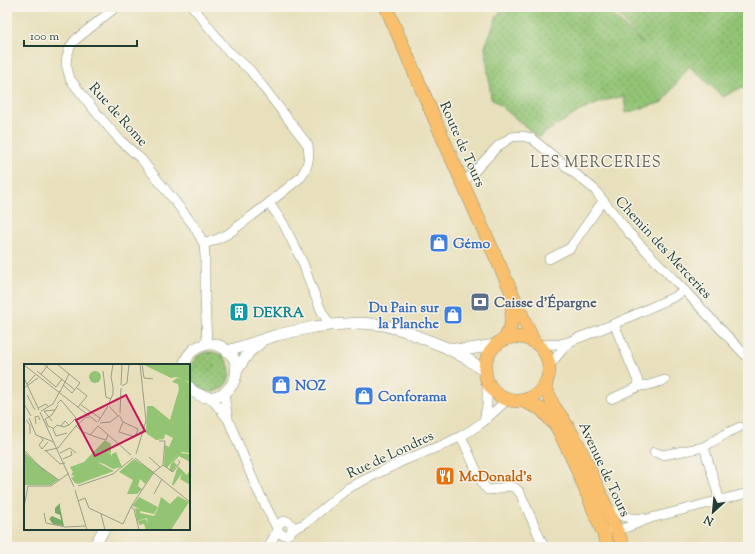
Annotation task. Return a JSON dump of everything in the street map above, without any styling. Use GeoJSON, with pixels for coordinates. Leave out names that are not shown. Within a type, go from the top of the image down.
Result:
{"type":"FeatureCollection","features":[{"type":"Feature","properties":{"kind":"main road","name":"Route de Tours"},"geometry":{"type":"LineString","coordinates":[[386,7],[462,182],[537,344]]}},
{"type":"Feature","properties":{"kind":"main road","name":"Route de Tours"},"geometry":{"type":"LineString","coordinates":[[500,342],[511,326],[513,293]]}},
{"type":"Feature","properties":{"kind":"main road"},"geometry":{"type":"LineString","coordinates":[[512,337],[527,338],[537,344],[544,351],[549,366],[545,385],[536,395],[523,401],[507,400],[498,396],[491,389],[485,376],[485,362],[489,352],[500,342],[512,337]]}},
{"type":"Feature","properties":{"kind":"main road","name":"Avenue de Tours"},"geometry":{"type":"LineString","coordinates":[[545,385],[553,405],[578,444],[624,547]]}},
{"type":"Feature","properties":{"kind":"main road","name":"Avenue de Tours"},"geometry":{"type":"LineString","coordinates":[[523,401],[541,409],[557,427],[574,462],[610,547]]}},
{"type":"Feature","properties":{"kind":"street","name":"Rue de Rome"},"geometry":{"type":"LineString","coordinates":[[116,7],[75,40],[67,56],[66,64],[70,79],[114,133],[141,159],[194,226],[204,244],[207,344]]}},
{"type":"Feature","properties":{"kind":"street"},"geometry":{"type":"LineString","coordinates":[[193,7],[227,50],[250,70],[308,145],[309,155],[307,166],[300,177],[228,234],[204,244]]}},
{"type":"Feature","properties":{"kind":"street","name":"Chemin des Merceries"},"geometry":{"type":"LineString","coordinates":[[462,182],[470,176],[498,146],[512,137],[522,136],[531,138],[594,189],[629,233],[748,358]]}},
{"type":"Feature","properties":{"kind":"street"},"geometry":{"type":"LineString","coordinates":[[549,259],[570,248],[603,201]]}},
{"type":"Feature","properties":{"kind":"street"},"geometry":{"type":"LineString","coordinates":[[269,203],[283,223],[303,263],[322,312],[330,325]]}},
{"type":"Feature","properties":{"kind":"street"},"geometry":{"type":"LineString","coordinates":[[537,344],[560,344],[571,341],[623,320],[676,296],[684,290]]}},
{"type":"Feature","properties":{"kind":"street"},"geometry":{"type":"LineString","coordinates":[[228,351],[277,335],[330,325],[361,323],[383,325],[402,330],[445,347],[469,360],[485,376],[487,405],[484,421]]}},
{"type":"Feature","properties":{"kind":"street"},"geometry":{"type":"LineString","coordinates":[[614,324],[640,386]]}},
{"type":"Feature","properties":{"kind":"street"},"geometry":{"type":"LineString","coordinates":[[237,370],[249,352],[266,338]]}},
{"type":"Feature","properties":{"kind":"street"},"geometry":{"type":"LineString","coordinates":[[549,366],[571,341]]}},
{"type":"Feature","properties":{"kind":"street"},"geometry":{"type":"LineString","coordinates":[[445,347],[463,350],[500,342]]}},
{"type":"Feature","properties":{"kind":"street"},"geometry":{"type":"LineString","coordinates":[[184,364],[187,357],[199,346],[214,344],[228,351],[232,356],[237,370],[234,383],[224,394],[211,398],[203,397],[191,392]]}},
{"type":"Feature","properties":{"kind":"street"},"geometry":{"type":"LineString","coordinates":[[611,399],[640,386],[665,380]]}},
{"type":"Feature","properties":{"kind":"street"},"geometry":{"type":"LineString","coordinates":[[224,394],[228,419],[257,489],[265,505],[284,527],[269,547]]}},
{"type":"Feature","properties":{"kind":"street"},"geometry":{"type":"LineString","coordinates":[[211,398],[228,419]]}},
{"type":"Feature","properties":{"kind":"street","name":"Rue de Londres"},"geometry":{"type":"LineString","coordinates":[[274,547],[284,527],[302,525],[348,488],[405,460],[461,436],[484,421],[507,400]]}},
{"type":"Feature","properties":{"kind":"street"},"geometry":{"type":"LineString","coordinates":[[654,452],[663,455],[704,447],[740,427]]}},
{"type":"Feature","properties":{"kind":"street"},"geometry":{"type":"LineString","coordinates":[[461,436],[483,485],[488,490],[512,486],[516,488],[544,547]]}},
{"type":"Feature","properties":{"kind":"street"},"geometry":{"type":"LineString","coordinates":[[704,447],[720,501]]}},
{"type":"Feature","properties":{"kind":"street"},"geometry":{"type":"LineString","coordinates":[[574,462],[601,518],[606,524],[617,531],[651,518],[748,493]]}},
{"type":"Feature","properties":{"kind":"street"},"geometry":{"type":"LineString","coordinates":[[605,506],[617,514],[629,519],[651,518]]}},
{"type":"Feature","properties":{"kind":"street"},"geometry":{"type":"LineString","coordinates":[[94,547],[103,530]]}},
{"type":"Feature","properties":{"kind":"green space"},"geometry":{"type":"Polygon","coordinates":[[[503,7],[606,7],[643,45],[613,7],[748,7],[748,84],[723,97],[689,66],[663,102],[626,113],[624,96],[603,101],[578,112],[538,137],[491,98],[485,47],[497,16],[503,7]]]}},
{"type":"Feature","properties":{"kind":"green space"},"geometry":{"type":"Polygon","coordinates":[[[214,352],[221,355],[227,361],[230,372],[229,380],[221,389],[214,392],[206,392],[199,389],[191,380],[190,368],[193,361],[202,353],[214,352]]]}},
{"type":"Feature","properties":{"kind":"place","name":"Gémo"},"geometry":{"type":"Point","coordinates":[439,243]}},
{"type":"Feature","properties":{"kind":"place","name":"Caisse d'Épargne"},"geometry":{"type":"Point","coordinates":[480,302]}},
{"type":"Feature","properties":{"kind":"place","name":"DEKRA"},"geometry":{"type":"Point","coordinates":[239,312]}},
{"type":"Feature","properties":{"kind":"place","name":"Du Pain sur la Planche"},"geometry":{"type":"Point","coordinates":[453,315]}},
{"type":"Feature","properties":{"kind":"place","name":"NOZ"},"geometry":{"type":"Point","coordinates":[281,385]}},
{"type":"Feature","properties":{"kind":"place","name":"Conforama"},"geometry":{"type":"Point","coordinates":[364,396]}},
{"type":"Feature","properties":{"kind":"place","name":"McDonald's"},"geometry":{"type":"Point","coordinates":[445,476]}},
{"type":"Feature","properties":{"kind":"district","name":"LES MERCERIES"},"geometry":{"type":"Point","coordinates":[596,162]}}]}
